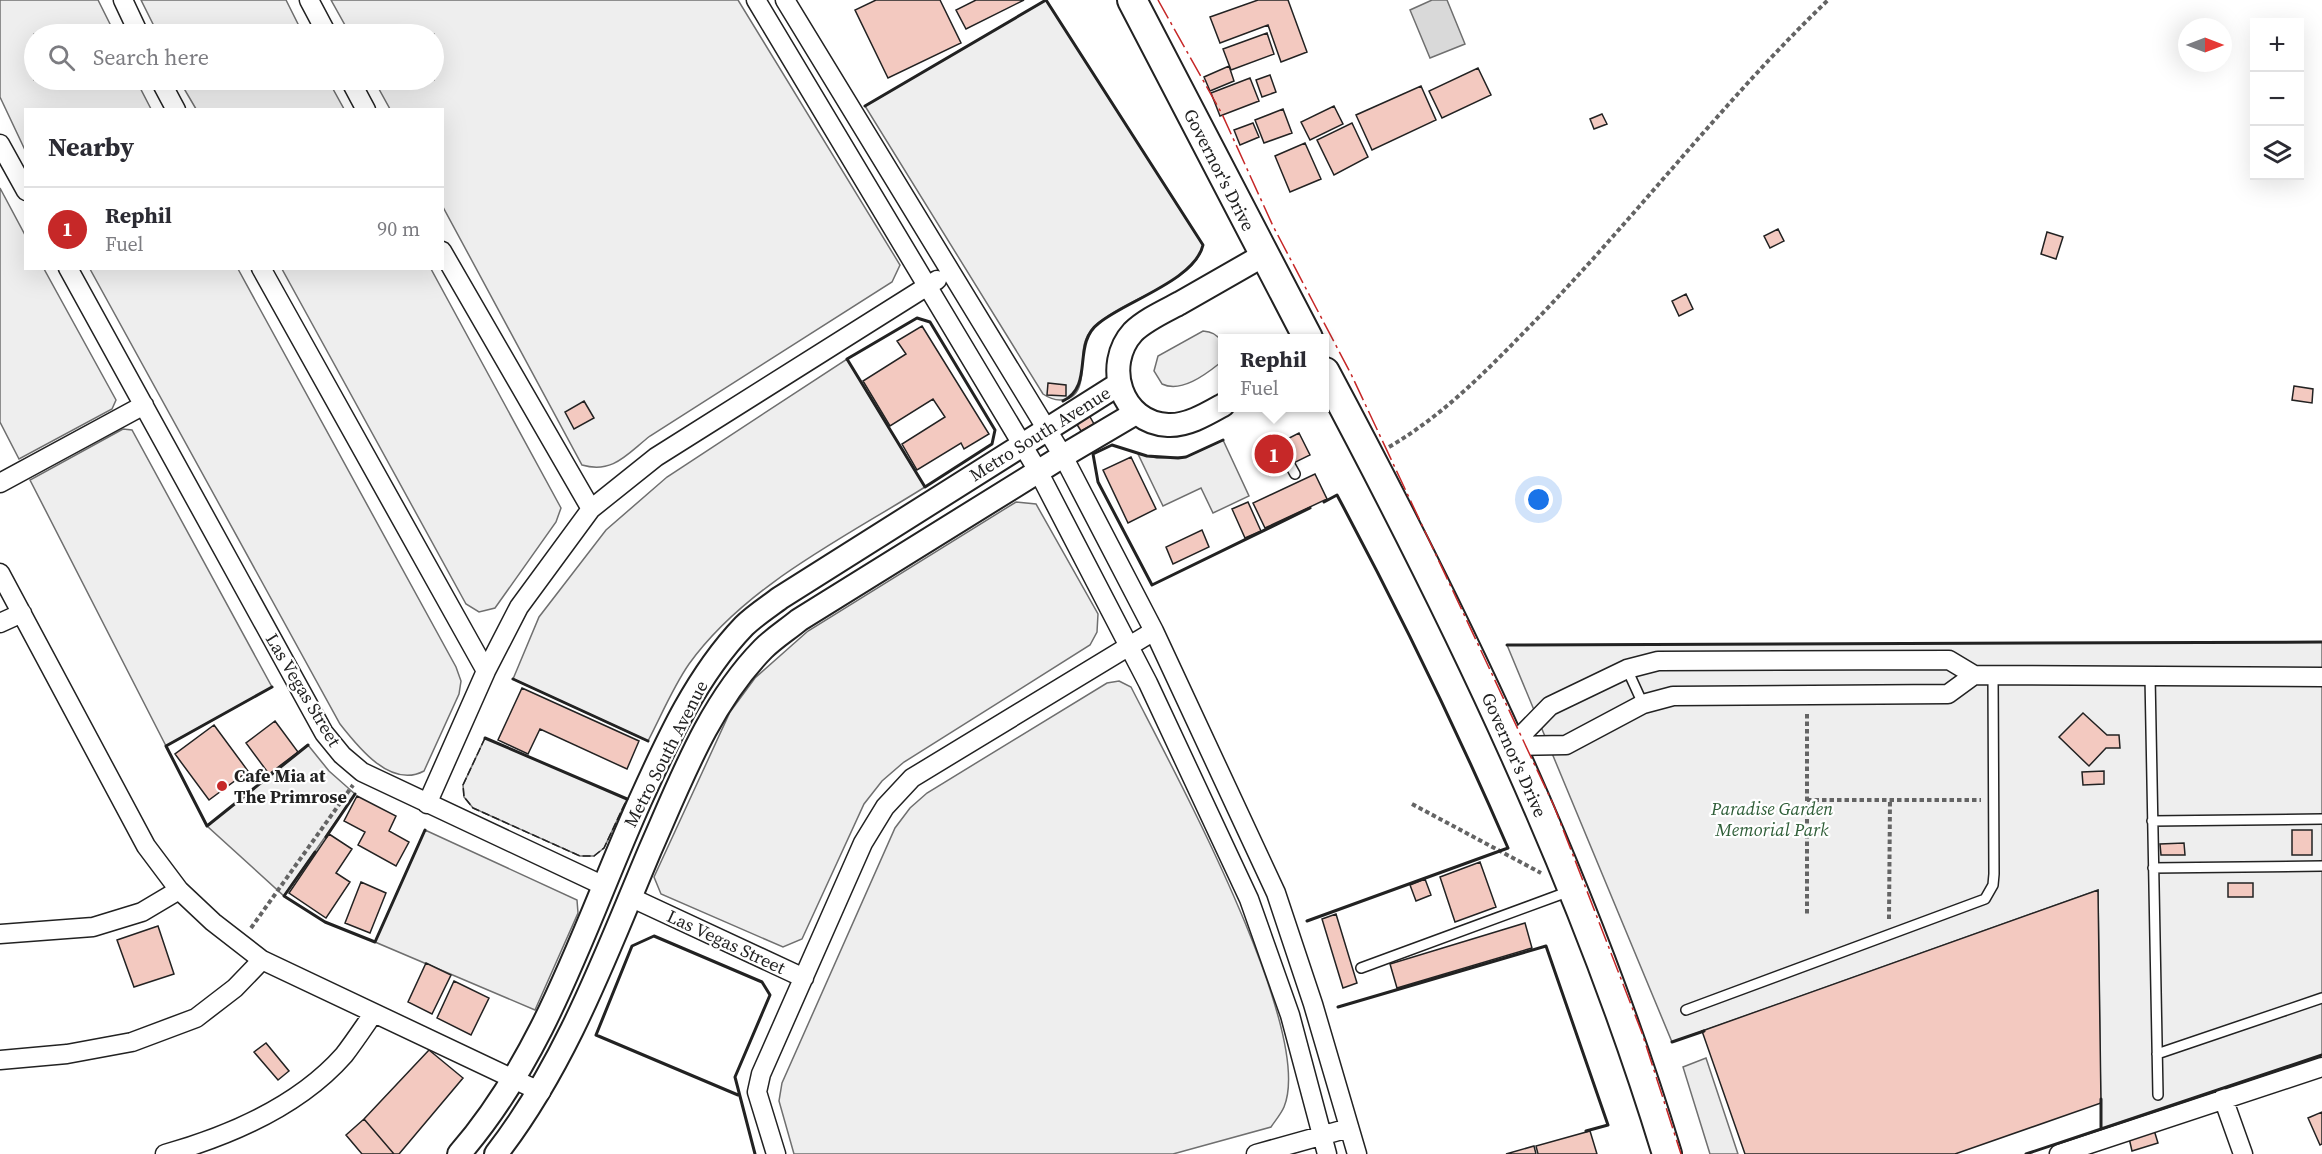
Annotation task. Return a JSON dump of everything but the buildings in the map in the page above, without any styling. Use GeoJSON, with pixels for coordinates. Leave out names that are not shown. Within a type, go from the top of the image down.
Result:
{"type":"FeatureCollection","features":[{"type":"Feature","properties":{"kind":"main road","name":"Governor's Drive"},"geometry":{"type":"LineString","coordinates":[[1132,0],[1305,334]]}},
{"type":"Feature","properties":{"kind":"main road","name":"Governor's Drive"},"geometry":{"type":"LineString","coordinates":[[1329,380],[1427,568],[1511,746],[1572,890],[1625,1025],[1667,1154]]}},
{"type":"Feature","properties":{"kind":"street"},"geometry":{"type":"LineString","coordinates":[[123,0],[134,24]]}},
{"type":"Feature","properties":{"kind":"street"},"geometry":{"type":"LineString","coordinates":[[309,0],[322,24]]}},
{"type":"Feature","properties":{"kind":"street"},"geometry":{"type":"LineString","coordinates":[[756,0],[1038,471],[1129,646],[1249,899],[1290,1015],[1327,1154]]}},
{"type":"Feature","properties":{"kind":"street"},"geometry":{"type":"LineString","coordinates":[[785,0],[1063,456],[1154,631],[1276,893],[1313,1004],[1357,1154]]}},
{"type":"Feature","properties":{"kind":"street"},"geometry":{"type":"LineString","coordinates":[[165,90],[175,108]]}},
{"type":"Feature","properties":{"kind":"street"},"geometry":{"type":"LineString","coordinates":[[355,90],[365,108]]}},
{"type":"Feature","properties":{"kind":"street"},"geometry":{"type":"LineString","coordinates":[[0,144],[24,187]]}},
{"type":"Feature","properties":{"kind":"street"},"geometry":{"type":"LineString","coordinates":[[444,254],[591,509]]}},
{"type":"Feature","properties":{"kind":"street","name":"Metro South Avenue"},"geometry":{"type":"LineString","coordinates":[[1218,408],[1190,422],[1168,425],[1149,422],[1134,414],[1119,384],[1122,351],[1133,333],[1151,319],[1264,255]]}},
{"type":"Feature","properties":{"kind":"street","name":"Las Vegas Street"},"geometry":{"type":"LineString","coordinates":[[69,270],[324,733],[342,755],[362,772],[427,804],[804,978]]}},
{"type":"Feature","properties":{"kind":"street"},"geometry":{"type":"LineString","coordinates":[[262,270],[486,671]]}},
{"type":"Feature","properties":{"kind":"street"},"geometry":{"type":"LineString","coordinates":[[427,804],[486,671],[519,607],[591,509],[656,457],[951,272]]}},
{"type":"Feature","properties":{"kind":"street","name":"Metro South Avenue"},"geometry":{"type":"LineString","coordinates":[[459,1154],[495,1110],[549,1016],[602,885],[655,769],[696,689],[746,624],[780,598],[1119,384]]}},
{"type":"Feature","properties":{"kind":"street"},"geometry":{"type":"LineString","coordinates":[[0,483],[144,405]]}},
{"type":"Feature","properties":{"kind":"street","name":"Metro South Avenue"},"geometry":{"type":"LineString","coordinates":[[496,1154],[541,1092],[574,1026],[682,777],[720,703],[765,647],[799,620],[1134,414]]}},
{"type":"Feature","properties":{"kind":"street"},"geometry":{"type":"LineString","coordinates":[[0,573],[146,846],[178,890],[262,960],[541,1092]]}},
{"type":"Feature","properties":{"kind":"street"},"geometry":{"type":"LineString","coordinates":[[0,623],[22,612]]}},
{"type":"Feature","properties":{"kind":"street"},"geometry":{"type":"LineString","coordinates":[[776,1154],[757,1092],[760,1074],[863,843],[885,807],[912,778],[1154,631]]}},
{"type":"Feature","properties":{"kind":"street"},"geometry":{"type":"LineString","coordinates":[[1511,746],[1550,706],[1627,669],[1649,663],[1949,660],[1984,675],[2322,677]]}},
{"type":"Feature","properties":{"kind":"street"},"geometry":{"type":"LineString","coordinates":[[1511,746],[1566,745],[1643,704],[1673,696],[1948,693],[1984,675]]}},
{"type":"Feature","properties":{"kind":"street"},"geometry":{"type":"LineString","coordinates":[[0,934],[93,927],[142,912],[178,890]]}},
{"type":"Feature","properties":{"kind":"street"},"geometry":{"type":"LineString","coordinates":[[0,1060],[67,1054],[132,1042],[196,1018],[235,988],[262,960]]}},
{"type":"Feature","properties":{"kind":"street"},"geometry":{"type":"LineString","coordinates":[[165,1154],[252,1122],[300,1093],[343,1056],[373,1014]]}},
{"type":"Feature","properties":{"kind":"street"},"geometry":{"type":"LineString","coordinates":[[2059,1154],[2322,1067]]}},
{"type":"Feature","properties":{"kind":"street"},"geometry":{"type":"LineString","coordinates":[[2223,1098],[2243,1154]]}},
{"type":"Feature","properties":{"kind":"street"},"geometry":{"type":"LineString","coordinates":[[1256,1154],[1349,1128]]}},
{"type":"Feature","properties":{"kind":"lane"},"geometry":{"type":"LineString","coordinates":[[1290,465],[1295,474]]}},
{"type":"Feature","properties":{"kind":"lane"},"geometry":{"type":"LineString","coordinates":[[1627,669],[1643,704]]}},
{"type":"Feature","properties":{"kind":"lane"},"geometry":{"type":"LineString","coordinates":[[1686,1010],[1981,901],[1989,895],[1994,880],[1994,800],[1984,675]]}},
{"type":"Feature","properties":{"kind":"lane"},"geometry":{"type":"LineString","coordinates":[[2150,676],[2157,1095]]}},
{"type":"Feature","properties":{"kind":"lane"},"geometry":{"type":"LineString","coordinates":[[2152,821],[2322,819]]}},
{"type":"Feature","properties":{"kind":"lane"},"geometry":{"type":"LineString","coordinates":[[2153,868],[2322,867]]}},
{"type":"Feature","properties":{"kind":"lane"},"geometry":{"type":"LineString","coordinates":[[1361,968],[1572,890]]}},
{"type":"Feature","properties":{"kind":"lane"},"geometry":{"type":"LineString","coordinates":[[2157,1054],[2322,998]]}},
{"type":"Feature","properties":{"kind":"path"},"geometry":{"type":"LineString","coordinates":[[1370,458],[1418,430],[1465,394],[1583,271],[1786,40],[1828,0]]}},
{"type":"Feature","properties":{"kind":"path"},"geometry":{"type":"LineString","coordinates":[[1807,695],[1807,915]]}},
{"type":"Feature","properties":{"kind":"path"},"geometry":{"type":"LineString","coordinates":[[240,944],[362,772]]}},
{"type":"Feature","properties":{"kind":"path"},"geometry":{"type":"LineString","coordinates":[[1807,800],[1994,800]]}},
{"type":"Feature","properties":{"kind":"path"},"geometry":{"type":"LineString","coordinates":[[1889,935],[1890,800]]}},
{"type":"Feature","properties":{"kind":"path"},"geometry":{"type":"LineString","coordinates":[[1412,804],[1572,890]]}},
{"type":"Feature","properties":{"kind":"green space"},"geometry":{"type":"Polygon","coordinates":[[[0,0],[98,0],[110,24],[24,24],[24,90],[141,90],[150,108],[24,108],[24,148],[0,97],[0,0]]]}},
{"type":"Feature","properties":{"kind":"green space"},"geometry":{"type":"Polygon","coordinates":[[[141,0],[286,0],[298,24],[153,24],[141,0]]]}},
{"type":"Feature","properties":{"kind":"green space"},"geometry":{"type":"Polygon","coordinates":[[[331,0],[738,0],[900,265],[892,282],[650,436],[619,461],[602,467],[582,465],[444,209],[444,108],[389,108],[380,90],[444,90],[444,24],[344,24],[331,0]]]}},
{"type":"Feature","properties":{"kind":"green space"},"geometry":{"type":"Polygon","coordinates":[[[1046,0],[1203,245],[1197,259],[1172,281],[1121,308],[1094,327],[1085,340],[1082,377],[1078,390],[1070,398],[1064,400],[1043,394],[865,106],[1046,0]]]}},
{"type":"Feature","properties":{"kind":"green space"},"geometry":{"type":"Polygon","coordinates":[[[185,90],[334,90],[343,108],[195,108],[185,90]]]}},
{"type":"Feature","properties":{"kind":"green space"},"geometry":{"type":"Polygon","coordinates":[[[0,188],[24,233],[24,270],[45,270],[116,400],[112,409],[19,459],[0,422],[0,188]]]}},
{"type":"Feature","properties":{"kind":"green space"},"geometry":{"type":"Polygon","coordinates":[[[91,270],[239,270],[456,667],[461,681],[459,694],[424,771],[412,775],[388,770],[366,754],[340,724],[91,270]]]}},
{"type":"Feature","properties":{"kind":"green space"},"geometry":{"type":"Polygon","coordinates":[[[283,270],[432,270],[561,508],[556,522],[495,608],[479,612],[466,604],[283,270]]]}},
{"type":"Feature","properties":{"kind":"green space"},"geometry":{"type":"Polygon","coordinates":[[[1203,331],[1218,337],[1218,364],[1185,384],[1169,386],[1162,384],[1154,371],[1158,356],[1203,331]]]}},
{"type":"Feature","properties":{"kind":"green space"},"geometry":{"type":"Polygon","coordinates":[[[847,359],[925,487],[798,565],[739,610],[712,636],[689,664],[672,692],[648,741],[513,679],[539,617],[606,530],[667,477],[847,359]]]}},
{"type":"Feature","properties":{"kind":"green space"},"geometry":{"type":"Polygon","coordinates":[[[123,429],[132,430],[272,687],[166,746],[30,480],[123,429]]]}},
{"type":"Feature","properties":{"kind":"green space"},"geometry":{"type":"Polygon","coordinates":[[[1016,502],[1036,504],[1098,614],[1097,632],[1090,645],[904,762],[882,781],[864,804],[802,939],[783,947],[661,894],[654,877],[730,712],[755,678],[808,631],[1016,502]]]}},
{"type":"Feature","properties":{"kind":"green space","name":"Paradise Garden Memorial Park"},"geometry":{"type":"Polygon","coordinates":[[[2322,642],[2322,1055],[2101,1129],[2098,890],[1672,1042],[1507,645],[2322,642]]]}},
{"type":"Feature","properties":{"kind":"green space"},"geometry":{"type":"Polygon","coordinates":[[[1119,681],[1131,687],[1176,774],[1234,897],[1260,961],[1279,1020],[1288,1070],[1284,1107],[1278,1117],[1271,1127],[1173,1154],[794,1154],[779,1101],[782,1083],[895,828],[910,808],[927,793],[1107,683],[1119,681]]]}},
{"type":"Feature","properties":{"kind":"green space"},"geometry":{"type":"Polygon","coordinates":[[[485,738],[627,799],[604,848],[594,856],[580,856],[473,808],[464,797],[463,785],[485,738]]]}},
{"type":"Feature","properties":{"kind":"green space"},"geometry":{"type":"Polygon","coordinates":[[[308,745],[329,771],[355,794],[284,896],[207,826],[308,745]]]}},
{"type":"Feature","properties":{"kind":"green space"},"geometry":{"type":"Polygon","coordinates":[[[425,830],[577,900],[578,913],[535,1010],[375,942],[425,830]]]}},
{"type":"Feature","properties":{"kind":"shaded area"},"geometry":{"type":"Polygon","coordinates":[[[1432,0],[1447,0],[1465,44],[1430,58],[1410,10],[1432,0]]]}},
{"type":"Feature","properties":{"kind":"shaded area"},"geometry":{"type":"Polygon","coordinates":[[[1223,440],[1249,496],[1213,513],[1201,488],[1163,506],[1138,454],[1157,458],[1186,457],[1223,440]]]}},
{"type":"Feature","properties":{"kind":"shaded area"},"geometry":{"type":"Polygon","coordinates":[[[1706,1058],[1738,1154],[1710,1154],[1683,1067],[1706,1058]]]}},
{"type":"Feature","properties":{"kind":"fence"},"geometry":{"type":"LineString","coordinates":[[485,738],[463,785],[464,797],[473,808],[580,856],[594,856],[604,848],[627,799]]}},
{"type":"Feature","properties":{"kind":"wall"},"geometry":{"type":"LineString","coordinates":[[865,106],[1046,0],[1203,245],[1187,269],[1174,279],[1099,323],[1086,342],[1078,385],[1073,394],[1063,401]]}},
{"type":"Feature","properties":{"kind":"wall"},"geometry":{"type":"LineString","coordinates":[[917,318],[930,322],[995,430],[992,444],[925,487],[847,359],[917,318]]}},
{"type":"Feature","properties":{"kind":"wall"},"geometry":{"type":"LineString","coordinates":[[1223,440],[1186,457],[1178,458],[1147,456],[1112,445],[1093,454],[1098,482],[1152,585],[1310,508]]}},
{"type":"Feature","properties":{"kind":"wall"},"geometry":{"type":"LineString","coordinates":[[1307,921],[1508,848],[1426,670],[1337,495],[1324,502]]}},
{"type":"Feature","properties":{"kind":"wall"},"geometry":{"type":"LineString","coordinates":[[1507,645],[2322,642]]}},
{"type":"Feature","properties":{"kind":"wall"},"geometry":{"type":"LineString","coordinates":[[513,679],[648,741]]}},
{"type":"Feature","properties":{"kind":"wall"},"geometry":{"type":"LineString","coordinates":[[272,687],[166,746],[207,826],[308,745]]}},
{"type":"Feature","properties":{"kind":"wall"},"geometry":{"type":"LineString","coordinates":[[485,738],[627,799]]}},
{"type":"Feature","properties":{"kind":"wall"},"geometry":{"type":"LineString","coordinates":[[326,837],[355,794]]}},
{"type":"Feature","properties":{"kind":"wall"},"geometry":{"type":"LineString","coordinates":[[315,852],[284,896],[325,922],[375,942],[425,830]]}},
{"type":"Feature","properties":{"kind":"wall"},"geometry":{"type":"LineString","coordinates":[[738,1095],[596,1035],[632,946],[654,936],[762,982],[770,995],[735,1077],[755,1154]]}},
{"type":"Feature","properties":{"kind":"wall"},"geometry":{"type":"LineString","coordinates":[[1338,1007],[1546,946],[1608,1125],[1586,1131]]}},
{"type":"Feature","properties":{"kind":"wall"},"geometry":{"type":"LineString","coordinates":[[1672,1042],[1704,1031]]}},
{"type":"Feature","properties":{"kind":"wall"},"geometry":{"type":"LineString","coordinates":[[2026,1154],[2322,1055]]}},
{"type":"Feature","properties":{"kind":"wall"},"geometry":{"type":"LineString","coordinates":[[2101,1099],[2101,1129]]}},
{"type":"Feature","properties":{"kind":"power"},"geometry":{"type":"LineString","coordinates":[[1158,0],[1222,114],[1273,226],[1351,374],[1554,806],[1642,1033],[1681,1154]]}},
{"type":"Feature","properties":{"kind":"place","name":"Rephil"},"geometry":{"type":"Point","coordinates":[1274,454]}},
{"type":"Feature","properties":{"kind":"place","name":"Cafe Mia at The Primrose"},"geometry":{"type":"Point","coordinates":[222,786]}}]}
